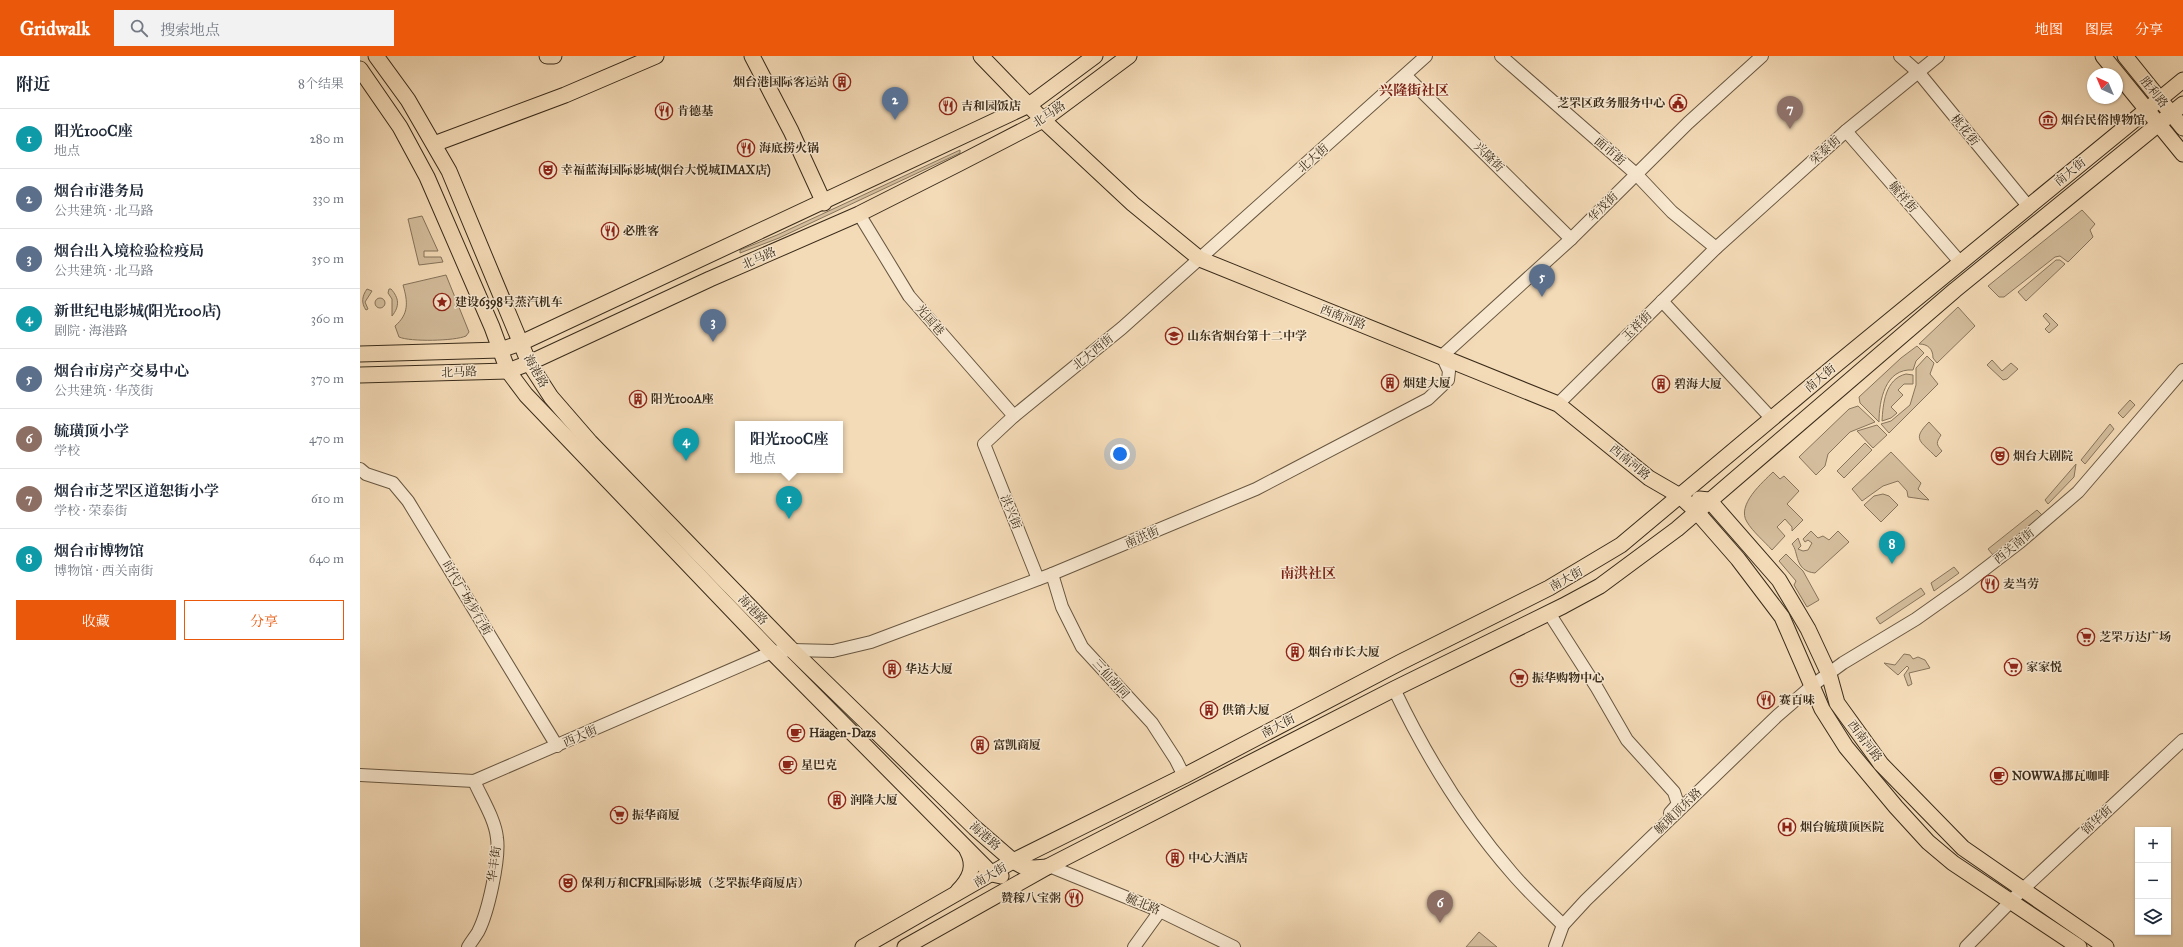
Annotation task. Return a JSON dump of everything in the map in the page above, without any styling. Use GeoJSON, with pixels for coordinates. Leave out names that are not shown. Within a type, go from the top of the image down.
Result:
{"type":"FeatureCollection","features":[{"type":"Feature","properties":{"kind":"main road","name":"海港路"},"geometry":{"type":"LineString","coordinates":[[376,56],[408,100],[434,144],[458,192],[529,363],[552,397],[586,436],[792,650],[932,787],[1013,861],[1024,867],[1034,868],[1049,866]]}},
{"type":"Feature","properties":{"kind":"main road"},"geometry":{"type":"LineString","coordinates":[[547,56],[554,56]]}},
{"type":"Feature","properties":{"kind":"main road"},"geometry":{"type":"LineString","coordinates":[[434,144],[565,95],[656,56]]}},
{"type":"Feature","properties":{"kind":"main road"},"geometry":{"type":"LineString","coordinates":[[752,56],[791,131],[824,203]]}},
{"type":"Feature","properties":{"kind":"main road","name":"西南河路"},"geometry":{"type":"LineString","coordinates":[[981,56],[1042,120],[1133,204],[1200,260],[1442,356],[1558,404],[1649,478],[1680,496],[1696,511],[1738,559],[1782,617],[1813,685],[1822,709],[1846,747],[1928,842],[1953,863],[2079,947]]}},
{"type":"Feature","properties":{"kind":"main road","name":"北马路"},"geometry":{"type":"LineString","coordinates":[[362,353],[500,350],[521,343],[824,203],[1029,105],[1095,56]]}},
{"type":"Feature","properties":{"kind":"main road","name":"北马路"},"geometry":{"type":"LineString","coordinates":[[360,375],[508,371],[529,363],[710,279],[859,214],[1042,120],[1129,56]]}},
{"type":"Feature","properties":{"kind":"main road","name":"胜利路"},"geometry":{"type":"LineString","coordinates":[[2103,56],[2183,154]]}},
{"type":"Feature","properties":{"kind":"main road","name":"胜利路"},"geometry":{"type":"LineString","coordinates":[[2125,56],[2160,100],[2177,109],[2183,128]]}},
{"type":"Feature","properties":{"kind":"main road","name":"海港路"},"geometry":{"type":"LineString","coordinates":[[360,69],[400,127],[439,200],[508,371],[526,396],[772,652],[992,874]]}},
{"type":"Feature","properties":{"kind":"main road","name":"南大街"},"geometry":{"type":"LineString","coordinates":[[863,947],[1013,861],[1184,776],[1401,662],[1549,588],[1621,545],[1960,262],[2183,80]]}},
{"type":"Feature","properties":{"kind":"main road","name":"南大街"},"geometry":{"type":"LineString","coordinates":[[905,947],[1049,866],[1394,689],[1549,613],[1600,586],[1677,529],[1696,511],[1967,280],[2177,109]]}},
{"type":"Feature","properties":{"kind":"main road","name":"西南河路"},"geometry":{"type":"LineString","coordinates":[[1680,496],[1709,500],[1779,580],[1808,629],[1829,674],[1837,704],[1881,764],[1959,844],[2022,890],[2106,947]]}},
{"type":"Feature","properties":{"kind":"main road"},"geometry":{"type":"LineString","coordinates":[[953,896],[968,879],[972,868],[970,856],[966,848]]}},
{"type":"Feature","properties":{"kind":"main road"},"geometry":{"type":"LineString","coordinates":[[992,874],[1006,877],[1022,876],[1049,866]]}},
{"type":"Feature","properties":{"kind":"street","name":"北大街"},"geometry":{"type":"LineString","coordinates":[[1200,260],[1406,76],[1426,56]]}},
{"type":"Feature","properties":{"kind":"street","name":"面市街"},"geometry":{"type":"LineString","coordinates":[[1501,56],[1636,174],[1672,212],[1716,248]]}},
{"type":"Feature","properties":{"kind":"street","name":"华茂街"},"geometry":{"type":"LineString","coordinates":[[1442,356],[1571,239],[1688,123],[1762,56]]}},
{"type":"Feature","properties":{"kind":"street","name":"桃花街"},"geometry":{"type":"LineString","coordinates":[[1900,56],[1919,73],[2028,206]]}},
{"type":"Feature","properties":{"kind":"street","name":"荣泰街"},"geometry":{"type":"LineString","coordinates":[[1716,248],[1846,131],[1938,56]]}},
{"type":"Feature","properties":{"kind":"street","name":"兴隆街"},"geometry":{"type":"LineString","coordinates":[[1406,76],[1571,239]]}},
{"type":"Feature","properties":{"kind":"street","name":"毓祥街"},"geometry":{"type":"LineString","coordinates":[[1846,131],[1960,262]]}},
{"type":"Feature","properties":{"kind":"street","name":"光国巷"},"geometry":{"type":"LineString","coordinates":[[859,214],[909,296],[1014,416]]}},
{"type":"Feature","properties":{"kind":"street","name":"玉祥街"},"geometry":{"type":"LineString","coordinates":[[1558,404],[1716,248]]}},
{"type":"Feature","properties":{"kind":"street","name":"北大西街"},"geometry":{"type":"LineString","coordinates":[[984,444],[1014,416],[1122,328],[1200,260]]}},
{"type":"Feature","properties":{"kind":"street"},"geometry":{"type":"LineString","coordinates":[[1662,301],[1772,419]]}},
{"type":"Feature","properties":{"kind":"street","name":"南洪街"},"geometry":{"type":"LineString","coordinates":[[792,650],[833,651],[870,642],[1052,574],[1256,489],[1428,399],[1448,380],[1449,371],[1442,356]]}},
{"type":"Feature","properties":{"kind":"street","name":"西关南街"},"geometry":{"type":"LineString","coordinates":[[1813,685],[1916,619],[2020,542],[2078,492],[2183,370]]}},
{"type":"Feature","properties":{"kind":"street","name":"洪兴街"},"geometry":{"type":"LineString","coordinates":[[984,444],[1038,579]]}},
{"type":"Feature","properties":{"kind":"street","name":"时代广场步行街"},"geometry":{"type":"LineString","coordinates":[[360,469],[366,474],[393,483],[408,501],[557,746]]}},
{"type":"Feature","properties":{"kind":"street","name":"三仙胡同"},"geometry":{"type":"LineString","coordinates":[[1052,574],[1062,607],[1082,647],[1152,723],[1176,760],[1184,776]]}},
{"type":"Feature","properties":{"kind":"street"},"geometry":{"type":"LineString","coordinates":[[1549,613],[1597,688],[1627,740],[1674,792],[1678,800],[1678,804],[1638,843],[1627,860]]}},
{"type":"Feature","properties":{"kind":"street","name":"西大街"},"geometry":{"type":"LineString","coordinates":[[360,775],[474,781],[772,652],[792,650]]}},
{"type":"Feature","properties":{"kind":"street","name":"毓璜顶东路"},"geometry":{"type":"LineString","coordinates":[[1555,947],[1563,925],[1586,900],[1773,720],[1813,685]]}},
{"type":"Feature","properties":{"kind":"street"},"geometry":{"type":"LineString","coordinates":[[1394,689],[1439,774],[1471,822],[1512,874],[1563,925]]}},
{"type":"Feature","properties":{"kind":"street","name":"锦华街"},"geometry":{"type":"LineString","coordinates":[[1966,947],[2022,890],[2183,740]]}},
{"type":"Feature","properties":{"kind":"street","name":"华丰街"},"geometry":{"type":"LineString","coordinates":[[468,947],[478,931],[485,911],[495,868],[497,838],[489,812],[474,781]]}},
{"type":"Feature","properties":{"kind":"street","name":"毓北路"},"geometry":{"type":"LineString","coordinates":[[1049,866],[1160,911],[1234,947]]}},
{"type":"Feature","properties":{"kind":"street"},"geometry":{"type":"LineString","coordinates":[[1134,947],[1160,911]]}},
{"type":"Feature","properties":{"kind":"shaded area"},"geometry":{"type":"Polygon","coordinates":[[[960,150],[960,153],[779,238],[740,253],[740,250],[777,235],[960,150]]]}},
{"type":"Feature","properties":{"kind":"shaded area"},"geometry":{"type":"Polygon","coordinates":[[[2082,210],[2095,224],[2090,230],[2093,237],[2068,262],[2060,256],[2055,257],[2004,297],[1999,297],[1988,286],[2082,210]]]}},
{"type":"Feature","properties":{"kind":"shaded area"},"geometry":{"type":"Polygon","coordinates":[[[422,216],[438,251],[424,251],[424,257],[441,257],[443,262],[419,265],[408,219],[422,216]]]}},
{"type":"Feature","properties":{"kind":"shaded area"},"geometry":{"type":"Polygon","coordinates":[[[2056,260],[2060,260],[2065,264],[2026,301],[2018,292],[2056,260]]]}},
{"type":"Feature","properties":{"kind":"shaded area"},"geometry":{"type":"Polygon","coordinates":[[[446,275],[469,332],[466,336],[452,339],[432,340],[413,340],[399,337],[395,326],[403,317],[406,307],[406,297],[403,285],[446,275]]]}},
{"type":"Feature","properties":{"kind":"shaded area"},"geometry":{"type":"Polygon","coordinates":[[[367,289],[372,291],[365,302],[368,309],[366,310],[363,305],[363,300],[367,289]]]}},
{"type":"Feature","properties":{"kind":"shaded area"},"geometry":{"type":"Polygon","coordinates":[[[389,289],[394,292],[398,302],[392,316],[392,299],[388,293],[389,289]]]}},
{"type":"Feature","properties":{"kind":"shaded area"},"geometry":{"type":"Polygon","coordinates":[[[380,298],[385,303],[380,308],[375,303],[380,298]]]}},
{"type":"Feature","properties":{"kind":"shaded area"},"geometry":{"type":"Polygon","coordinates":[[[1958,307],[1975,326],[1937,363],[1929,348],[1925,345],[1919,344],[1958,307]]]}},
{"type":"Feature","properties":{"kind":"shaded area"},"geometry":{"type":"Polygon","coordinates":[[[2046,313],[2058,325],[2049,333],[2045,329],[2050,324],[2043,316],[2046,313]]]}},
{"type":"Feature","properties":{"kind":"shaded area"},"geometry":{"type":"Polygon","coordinates":[[[1917,346],[1924,353],[1916,361],[1913,370],[1896,374],[1886,387],[1880,405],[1879,422],[1860,403],[1859,397],[1901,358],[1917,346]]]}},
{"type":"Feature","properties":{"kind":"shaded area"},"geometry":{"type":"Polygon","coordinates":[[[1927,356],[1934,363],[1930,374],[1938,384],[1889,433],[1881,424],[1891,421],[1910,405],[1916,385],[1916,368],[1927,356]]]}},
{"type":"Feature","properties":{"kind":"shaded area"},"geometry":{"type":"Polygon","coordinates":[[[1992,360],[2002,371],[2011,363],[2018,369],[2007,379],[2003,380],[1987,365],[1992,360]]]}},
{"type":"Feature","properties":{"kind":"shaded area"},"geometry":{"type":"Polygon","coordinates":[[[1906,374],[1913,375],[1913,384],[1904,384],[1898,390],[1903,395],[1891,407],[1897,413],[1891,418],[1882,421],[1884,400],[1889,387],[1899,377],[1906,374]]]}},
{"type":"Feature","properties":{"kind":"shaded area"},"geometry":{"type":"Polygon","coordinates":[[[2130,400],[2135,405],[2123,418],[2118,413],[2130,400]]]}},
{"type":"Feature","properties":{"kind":"shaded area"},"geometry":{"type":"Polygon","coordinates":[[[1858,406],[1875,422],[1850,432],[1828,454],[1825,466],[1816,475],[1799,457],[1849,409],[1858,406]]]}},
{"type":"Feature","properties":{"kind":"shaded area"},"geometry":{"type":"Polygon","coordinates":[[[1929,422],[1941,435],[1937,443],[1942,451],[1936,457],[1922,444],[1919,437],[1920,433],[1929,422]]]}},
{"type":"Feature","properties":{"kind":"shaded area"},"geometry":{"type":"Polygon","coordinates":[[[2110,424],[2114,429],[2085,464],[2081,460],[2110,424]]]}},
{"type":"Feature","properties":{"kind":"shaded area"},"geometry":{"type":"Polygon","coordinates":[[[1877,425],[1887,435],[1873,448],[1857,431],[1877,425]]]}},
{"type":"Feature","properties":{"kind":"shaded area"},"geometry":{"type":"Polygon","coordinates":[[[1865,443],[1872,450],[1844,478],[1837,471],[1865,443]]]}},
{"type":"Feature","properties":{"kind":"shaded area"},"geometry":{"type":"Polygon","coordinates":[[[1891,452],[1921,483],[1918,489],[1929,500],[1908,497],[1907,491],[1898,481],[1883,486],[1862,501],[1852,489],[1891,452]]]}},
{"type":"Feature","properties":{"kind":"shaded area"},"geometry":{"type":"Polygon","coordinates":[[[2076,464],[2074,477],[2048,504],[2045,500],[2076,464]]]}},
{"type":"Feature","properties":{"kind":"shaded area"},"geometry":{"type":"Polygon","coordinates":[[[1773,472],[1780,479],[1784,476],[1799,491],[1787,504],[1803,520],[1792,531],[1792,527],[1785,519],[1777,527],[1785,536],[1772,550],[1747,522],[1745,508],[1752,494],[1773,472]]]}},
{"type":"Feature","properties":{"kind":"shaded area"},"geometry":{"type":"Polygon","coordinates":[[[1883,494],[1889,496],[1898,505],[1881,522],[1864,505],[1874,496],[1883,494]]]}},
{"type":"Feature","properties":{"kind":"shaded area"},"geometry":{"type":"Polygon","coordinates":[[[2037,510],[2042,515],[1993,555],[1988,549],[2037,510]]]}},
{"type":"Feature","properties":{"kind":"shaded area"},"geometry":{"type":"Polygon","coordinates":[[[1811,531],[1818,538],[1823,536],[1829,540],[1838,531],[1849,542],[1815,573],[1808,572],[1800,565],[1792,544],[1798,538],[1801,546],[1798,549],[1803,551],[1808,550],[1812,543],[1808,540],[1805,542],[1803,539],[1811,531]]]}},
{"type":"Feature","properties":{"kind":"shaded area"},"geometry":{"type":"Polygon","coordinates":[[[1786,554],[1803,571],[1819,600],[1807,607],[1794,585],[1796,581],[1779,561],[1786,554]]]}},
{"type":"Feature","properties":{"kind":"shaded area"},"geometry":{"type":"Polygon","coordinates":[[[1954,567],[1959,573],[1934,591],[1931,583],[1954,567]]]}},
{"type":"Feature","properties":{"kind":"shaded area"},"geometry":{"type":"Polygon","coordinates":[[[1921,588],[1925,594],[1880,624],[1876,618],[1921,588]]]}},
{"type":"Feature","properties":{"kind":"shaded area"},"geometry":{"type":"Polygon","coordinates":[[[1904,654],[1910,655],[1913,659],[1918,657],[1925,660],[1930,668],[1909,673],[1912,684],[1908,686],[1904,675],[1909,668],[1907,666],[1898,675],[1884,663],[1895,665],[1904,654]]]}},
{"type":"Feature","properties":{"kind":"shaded area"},"geometry":{"type":"Polygon","coordinates":[[[1479,932],[1497,947],[1466,947],[1479,932]]]}},
{"type":"Feature","properties":{"kind":"place","name":"烟台港国际客运站"},"geometry":{"type":"Point","coordinates":[842,82]}},
{"type":"Feature","properties":{"kind":"place","name":"芝罘区政务服务中心"},"geometry":{"type":"Point","coordinates":[1678,103]}},
{"type":"Feature","properties":{"kind":"place","name":"吉和园饭店"},"geometry":{"type":"Point","coordinates":[948,106]}},
{"type":"Feature","properties":{"kind":"place","name":"肯德基"},"geometry":{"type":"Point","coordinates":[664,111]}},
{"type":"Feature","properties":{"kind":"place","name":"烟台市港务局"},"geometry":{"type":"Point","coordinates":[895,120]}},
{"type":"Feature","properties":{"kind":"place","name":"烟台民俗博物馆"},"geometry":{"type":"Point","coordinates":[2048,120]}},
{"type":"Feature","properties":{"kind":"place","name":"烟台市芝罘区道恕街小学"},"geometry":{"type":"Point","coordinates":[1790,129]}},
{"type":"Feature","properties":{"kind":"place","name":"海底捞火锅"},"geometry":{"type":"Point","coordinates":[746,148]}},
{"type":"Feature","properties":{"kind":"place","name":"幸福蓝海国际影城(烟台大悦城IMAX店)"},"geometry":{"type":"Point","coordinates":[548,170]}},
{"type":"Feature","properties":{"kind":"place","name":"必胜客"},"geometry":{"type":"Point","coordinates":[610,231]}},
{"type":"Feature","properties":{"kind":"place","name":"烟台市房产交易中心"},"geometry":{"type":"Point","coordinates":[1542,297]}},
{"type":"Feature","properties":{"kind":"place","name":"建设6398号蒸汽机车"},"geometry":{"type":"Point","coordinates":[442,302]}},
{"type":"Feature","properties":{"kind":"place","name":"山东省烟台第十二中学"},"geometry":{"type":"Point","coordinates":[1174,336]}},
{"type":"Feature","properties":{"kind":"place","name":"烟台出入境检验检疫局"},"geometry":{"type":"Point","coordinates":[713,342]}},
{"type":"Feature","properties":{"kind":"place","name":"烟建大厦"},"geometry":{"type":"Point","coordinates":[1390,383]}},
{"type":"Feature","properties":{"kind":"place","name":"碧海大厦"},"geometry":{"type":"Point","coordinates":[1661,384]}},
{"type":"Feature","properties":{"kind":"place","name":"阳光100A座"},"geometry":{"type":"Point","coordinates":[638,399]}},
{"type":"Feature","properties":{"kind":"place","name":"烟台大剧院"},"geometry":{"type":"Point","coordinates":[2000,456]}},
{"type":"Feature","properties":{"kind":"place","name":"新世纪电影城(阳光100店)"},"geometry":{"type":"Point","coordinates":[686,461]}},
{"type":"Feature","properties":{"kind":"place","name":"阳光100C座"},"geometry":{"type":"Point","coordinates":[789,519]}},
{"type":"Feature","properties":{"kind":"place","name":"烟台市博物馆"},"geometry":{"type":"Point","coordinates":[1892,564]}},
{"type":"Feature","properties":{"kind":"place","name":"麦当劳"},"geometry":{"type":"Point","coordinates":[1990,584]}},
{"type":"Feature","properties":{"kind":"place","name":"芝罘万达广场"},"geometry":{"type":"Point","coordinates":[2086,637]}},
{"type":"Feature","properties":{"kind":"place","name":"烟台市长大厦"},"geometry":{"type":"Point","coordinates":[1295,652]}},
{"type":"Feature","properties":{"kind":"place","name":"家家悦"},"geometry":{"type":"Point","coordinates":[2013,667]}},
{"type":"Feature","properties":{"kind":"place","name":"华达大厦"},"geometry":{"type":"Point","coordinates":[892,669]}},
{"type":"Feature","properties":{"kind":"place","name":"振华购物中心"},"geometry":{"type":"Point","coordinates":[1519,678]}},
{"type":"Feature","properties":{"kind":"place","name":"赛百味"},"geometry":{"type":"Point","coordinates":[1766,700]}},
{"type":"Feature","properties":{"kind":"place","name":"供销大厦"},"geometry":{"type":"Point","coordinates":[1209,710]}},
{"type":"Feature","properties":{"kind":"place","name":"Häagen-Dazs"},"geometry":{"type":"Point","coordinates":[796,733]}},
{"type":"Feature","properties":{"kind":"place","name":"富凯商厦"},"geometry":{"type":"Point","coordinates":[980,745]}},
{"type":"Feature","properties":{"kind":"place","name":"星巴克"},"geometry":{"type":"Point","coordinates":[788,765]}},
{"type":"Feature","properties":{"kind":"place","name":"NOWWA挪瓦咖啡"},"geometry":{"type":"Point","coordinates":[1999,776]}},
{"type":"Feature","properties":{"kind":"place","name":"润隆大厦"},"geometry":{"type":"Point","coordinates":[837,800]}},
{"type":"Feature","properties":{"kind":"place","name":"振华商厦"},"geometry":{"type":"Point","coordinates":[619,815]}},
{"type":"Feature","properties":{"kind":"place","name":"烟台毓璜顶医院"},"geometry":{"type":"Point","coordinates":[1787,827]}},
{"type":"Feature","properties":{"kind":"place","name":"中心大酒店"},"geometry":{"type":"Point","coordinates":[1175,858]}},
{"type":"Feature","properties":{"kind":"place","name":"保利万和CFR国际影城（芝罘振华商厦店）"},"geometry":{"type":"Point","coordinates":[568,883]}},
{"type":"Feature","properties":{"kind":"place","name":"赞稼八宝粥"},"geometry":{"type":"Point","coordinates":[1074,898]}},
{"type":"Feature","properties":{"kind":"place","name":"毓璜顶小学"},"geometry":{"type":"Point","coordinates":[1440,923]}},
{"type":"Feature","properties":{"kind":"district","name":"兴隆街社区"},"geometry":{"type":"Point","coordinates":[1414,90]}},
{"type":"Feature","properties":{"kind":"district","name":"南洪社区"},"geometry":{"type":"Point","coordinates":[1308,573]}}]}
